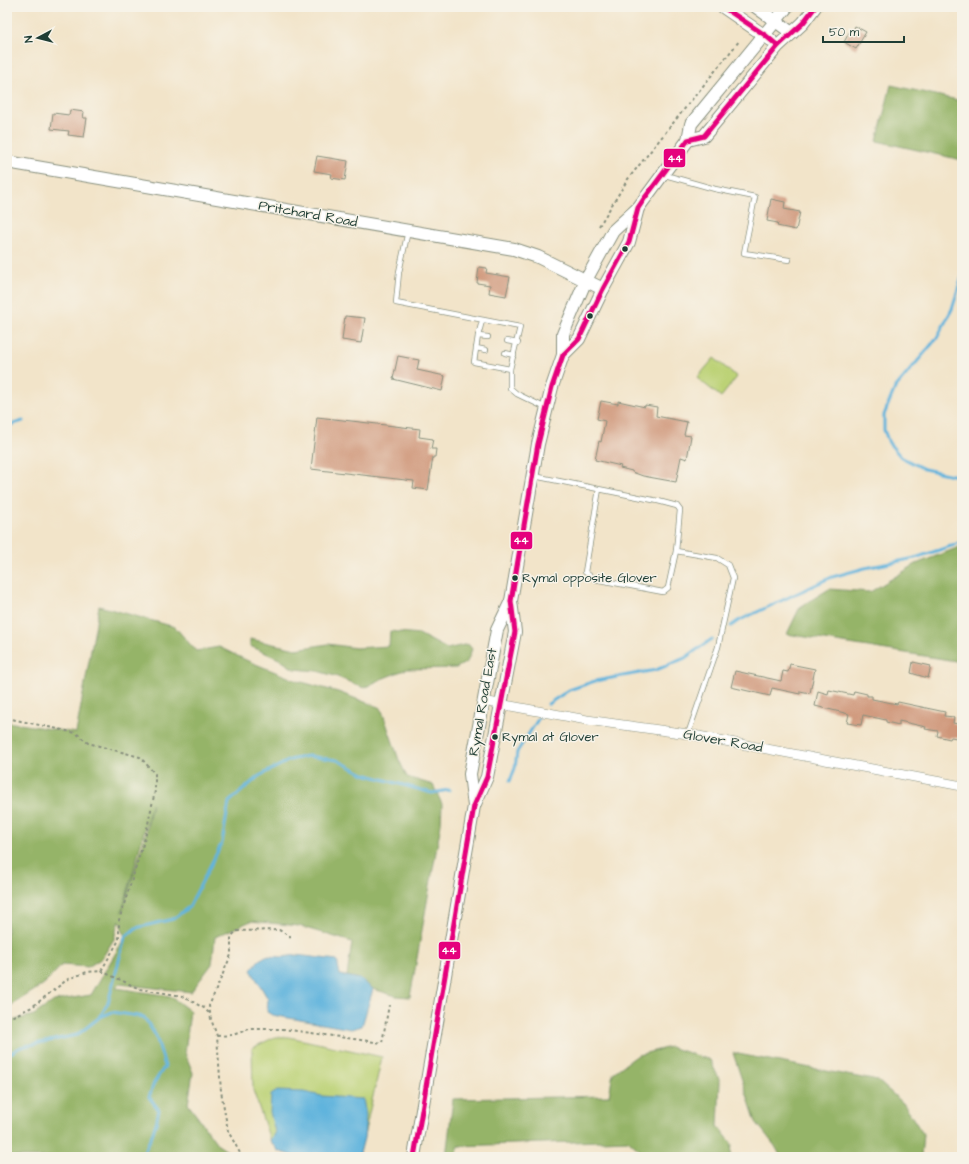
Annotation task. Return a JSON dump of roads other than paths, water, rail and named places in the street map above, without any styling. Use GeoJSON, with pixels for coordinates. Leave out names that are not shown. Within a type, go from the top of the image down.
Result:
{"type":"FeatureCollection","features":[{"type":"Feature","properties":{"kind":"main road"},"geometry":{"type":"LineString","coordinates":[[723,7],[778,46]]}},
{"type":"Feature","properties":{"kind":"main road"},"geometry":{"type":"LineString","coordinates":[[756,7],[792,33]]}},
{"type":"Feature","properties":{"kind":"main road","name":"Rymal Road East"},"geometry":{"type":"LineString","coordinates":[[414,1157],[474,806],[487,777],[515,632],[511,601],[546,409],[563,355],[563,334],[586,280],[613,231],[638,208],[688,140],[691,124],[765,36],[787,7]]}},
{"type":"Feature","properties":{"kind":"main road"},"geometry":{"type":"LineString","coordinates":[[688,140],[704,136],[778,46],[803,22],[815,7]]}},
{"type":"Feature","properties":{"kind":"main road","name":"Pritchard Road"},"geometry":{"type":"LineString","coordinates":[[7,162],[514,249],[538,257],[603,289]]}},
{"type":"Feature","properties":{"kind":"main road","name":"Rymal Road East"},"geometry":{"type":"LineString","coordinates":[[563,355],[579,339],[603,289],[629,242],[638,208]]}},
{"type":"Feature","properties":{"kind":"main road","name":"Rymal Road East"},"geometry":{"type":"LineString","coordinates":[[474,806],[470,774],[483,701],[496,630],[511,601]]}},
{"type":"Feature","properties":{"kind":"street","name":"Glover Road"},"geometry":{"type":"LineString","coordinates":[[483,701],[587,720],[688,734],[962,786]]}},
{"type":"Feature","properties":{"kind":"lane"},"geometry":{"type":"LineString","coordinates":[[663,174],[715,189],[755,197],[744,253],[788,260]]}},
{"type":"Feature","properties":{"kind":"lane"},"geometry":{"type":"LineString","coordinates":[[408,231],[396,303],[520,328],[518,343],[510,369],[510,388],[517,394],[546,409]]}},
{"type":"Feature","properties":{"kind":"lane"},"geometry":{"type":"LineString","coordinates":[[482,321],[474,362],[510,369]]}},
{"type":"Feature","properties":{"kind":"lane"},"geometry":{"type":"LineString","coordinates":[[478,336],[488,337]]}},
{"type":"Feature","properties":{"kind":"lane"},"geometry":{"type":"LineString","coordinates":[[507,341],[518,343]]}},
{"type":"Feature","properties":{"kind":"lane"},"geometry":{"type":"LineString","coordinates":[[476,348],[486,350]]}},
{"type":"Feature","properties":{"kind":"lane"},"geometry":{"type":"LineString","coordinates":[[505,353],[514,355]]}},
{"type":"Feature","properties":{"kind":"lane"},"geometry":{"type":"LineString","coordinates":[[533,475],[599,489],[676,506],[680,510],[676,551],[668,588],[663,592],[594,579],[585,572],[599,489]]}},
{"type":"Feature","properties":{"kind":"lane"},"geometry":{"type":"LineString","coordinates":[[676,551],[717,558],[728,565],[732,578],[718,647],[688,734]]}},
{"type":"Feature","properties":{"kind":"water"},"geometry":{"type":"Polygon","coordinates":[[[296,955],[337,960],[340,975],[360,979],[373,989],[362,1026],[351,1029],[272,1015],[267,1012],[268,999],[251,970],[259,960],[266,956],[283,957],[296,955]]]}},
{"type":"Feature","properties":{"kind":"water"},"geometry":{"type":"Polygon","coordinates":[[[277,1091],[304,1092],[322,1096],[363,1099],[366,1115],[364,1138],[359,1157],[296,1157],[278,1151],[270,1140],[275,1132],[270,1112],[271,1095],[277,1091]]]}},
{"type":"Feature","properties":{"kind":"waterway"},"geometry":{"type":"LineString","coordinates":[[962,277],[952,309],[937,338],[895,388],[884,415],[884,430],[889,443],[901,457],[924,469],[962,477]]}},
{"type":"Feature","properties":{"kind":"waterway"},"geometry":{"type":"LineString","coordinates":[[7,426],[23,421]]}},
{"type":"Feature","properties":{"kind":"waterway"},"geometry":{"type":"LineString","coordinates":[[731,626],[738,621],[832,577],[865,568],[915,558],[962,541]]}},
{"type":"Feature","properties":{"kind":"waterway"},"geometry":{"type":"LineString","coordinates":[[548,704],[569,690],[595,681],[656,670],[685,658],[712,639]]}},
{"type":"Feature","properties":{"kind":"waterway"},"geometry":{"type":"LineString","coordinates":[[510,781],[515,768],[517,752],[542,713]]}},
{"type":"Feature","properties":{"kind":"waterway"},"geometry":{"type":"LineString","coordinates":[[100,1017],[108,1003],[125,937],[136,928],[173,919],[189,907],[222,843],[229,802],[259,776],[290,760],[308,756],[337,760],[364,774],[432,793],[449,790]]}},
{"type":"Feature","properties":{"kind":"waterway"},"geometry":{"type":"LineString","coordinates":[[7,1055],[21,1047],[77,1035],[100,1017],[112,1012],[144,1017],[156,1036],[165,1066],[154,1083],[149,1097],[159,1110],[152,1135],[141,1157]]}},
{"type":"Feature","properties":{"kind":"place","name":"Rymal opposite Glover"},"geometry":{"type":"Point","coordinates":[515,578]}},
{"type":"Feature","properties":{"kind":"place","name":"Rymal at Glover"},"geometry":{"type":"Point","coordinates":[495,737]}}]}
